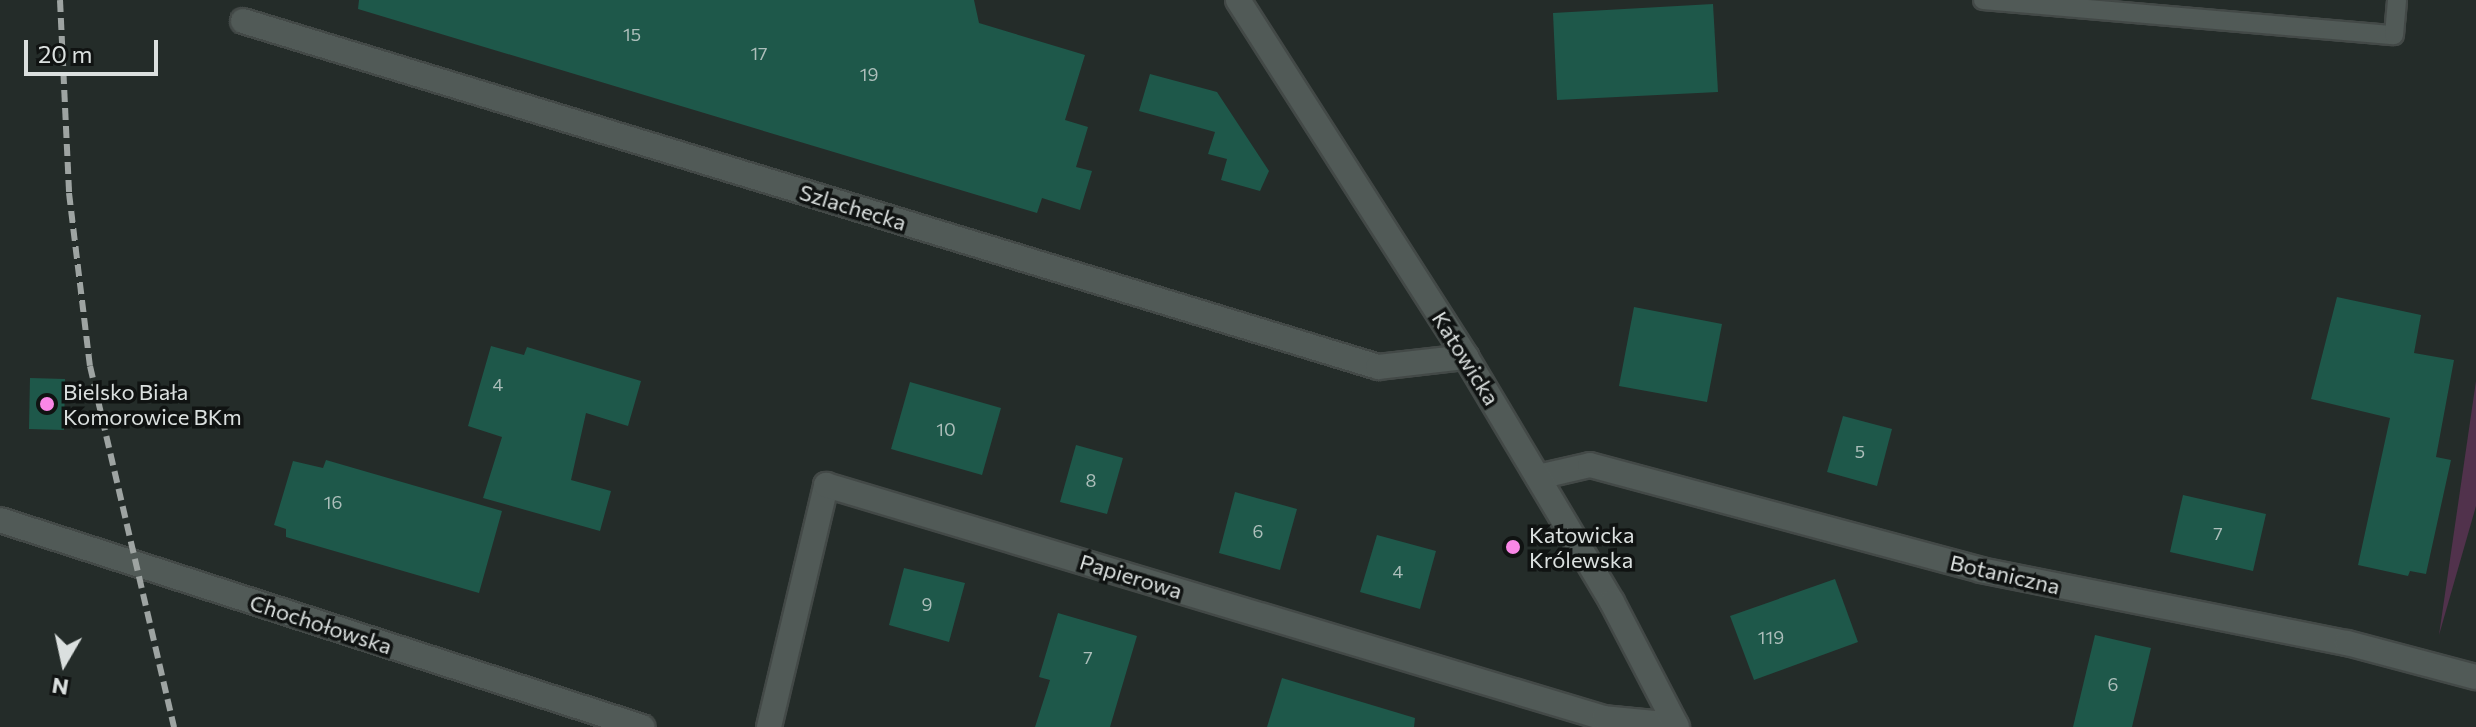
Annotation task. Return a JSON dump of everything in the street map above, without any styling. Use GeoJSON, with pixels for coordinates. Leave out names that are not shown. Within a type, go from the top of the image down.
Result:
{"type":"FeatureCollection","features":[{"type":"Feature","properties":{"kind":"street","name":"Katowicka"},"geometry":{"type":"LineString","coordinates":[[1238,0],[1466,357],[1538,477],[1677,726]]}},
{"type":"Feature","properties":{"kind":"street","name":"Szlachecka"},"geometry":{"type":"LineString","coordinates":[[243,21],[1378,367],[1466,357]]}},
{"type":"Feature","properties":{"kind":"street","name":"Botaniczna"},"geometry":{"type":"LineString","coordinates":[[1538,477],[1590,465],[1981,570],[2347,643],[2476,677]]}},
{"type":"Feature","properties":{"kind":"street","name":"Papierowa"},"geometry":{"type":"LineString","coordinates":[[769,727],[826,485],[1604,718],[1677,726]]}},
{"type":"Feature","properties":{"kind":"street","name":"Chochołowska"},"geometry":{"type":"LineString","coordinates":[[0,520],[642,727]]}},
{"type":"Feature","properties":{"kind":"lane"},"geometry":{"type":"LineString","coordinates":[[1983,0],[2394,35],[2397,0]]}},
{"type":"Feature","properties":{"kind":"shaded area"},"geometry":{"type":"Polygon","coordinates":[[[2476,381],[2476,506],[2439,635],[2476,381]]]}},
{"type":"Feature","properties":{"kind":"building"},"geometry":{"type":"Polygon","coordinates":[[[359,0],[974,0],[979,23],[1085,55],[1065,120],[1088,127],[1076,167],[1092,171],[1080,210],[1042,198],[1037,213],[358,9],[359,0]]]}},
{"type":"Feature","properties":{"kind":"building"},"geometry":{"type":"Polygon","coordinates":[[[1713,4],[1718,92],[1557,100],[1553,13],[1713,4]]]}},
{"type":"Feature","properties":{"kind":"building"},"geometry":{"type":"Polygon","coordinates":[[[1150,74],[1217,92],[1269,171],[1260,191],[1221,180],[1227,159],[1208,154],[1215,132],[1139,111],[1150,74]]]}},
{"type":"Feature","properties":{"kind":"building"},"geometry":{"type":"Polygon","coordinates":[[[2337,297],[2421,315],[2414,353],[2454,360],[2436,457],[2451,460],[2426,574],[2410,571],[2408,576],[2358,565],[2390,418],[2311,399],[2337,297]]]}},
{"type":"Feature","properties":{"kind":"building"},"geometry":{"type":"Polygon","coordinates":[[[1634,307],[1722,324],[1707,402],[1619,386],[1634,307]]]}},
{"type":"Feature","properties":{"kind":"building"},"geometry":{"type":"Polygon","coordinates":[[[491,346],[524,355],[527,347],[641,381],[628,426],[586,413],[571,480],[611,491],[600,531],[483,498],[502,437],[468,426],[491,346]]]}},
{"type":"Feature","properties":{"kind":"building","name":"Bielsko Biała Komorowice BKm"},"geometry":{"type":"Polygon","coordinates":[[[30,378],[65,379],[64,430],[29,429],[30,378]]]}},
{"type":"Feature","properties":{"kind":"building"},"geometry":{"type":"Polygon","coordinates":[[[910,382],[1001,408],[982,475],[891,449],[910,382]]]}},
{"type":"Feature","properties":{"kind":"building"},"geometry":{"type":"Polygon","coordinates":[[[1843,416],[1892,429],[1877,486],[1827,472],[1843,416]]]}},
{"type":"Feature","properties":{"kind":"building"},"geometry":{"type":"Polygon","coordinates":[[[1076,445],[1123,458],[1107,514],[1060,502],[1076,445]]]}},
{"type":"Feature","properties":{"kind":"building"},"geometry":{"type":"Polygon","coordinates":[[[326,460],[502,511],[479,593],[286,537],[286,529],[274,525],[293,461],[323,468],[326,460]]]}},
{"type":"Feature","properties":{"kind":"building"},"geometry":{"type":"Polygon","coordinates":[[[1235,492],[1297,509],[1280,570],[1219,553],[1235,492]]]}},
{"type":"Feature","properties":{"kind":"building"},"geometry":{"type":"Polygon","coordinates":[[[2183,495],[2266,514],[2253,571],[2170,552],[2183,495]]]}},
{"type":"Feature","properties":{"kind":"building"},"geometry":{"type":"Polygon","coordinates":[[[1377,535],[1436,551],[1420,609],[1360,592],[1377,535]]]}},
{"type":"Feature","properties":{"kind":"building"},"geometry":{"type":"Polygon","coordinates":[[[904,568],[965,583],[949,642],[889,625],[904,568]]]}},
{"type":"Feature","properties":{"kind":"building"},"geometry":{"type":"Polygon","coordinates":[[[1835,579],[1858,642],[1754,680],[1730,616],[1835,579]]]}},
{"type":"Feature","properties":{"kind":"building"},"geometry":{"type":"Polygon","coordinates":[[[1058,613],[1137,636],[1110,727],[1035,727],[1050,680],[1039,677],[1058,613]]]}},
{"type":"Feature","properties":{"kind":"building"},"geometry":{"type":"Polygon","coordinates":[[[2095,635],[2151,648],[2132,727],[2073,727],[2095,635]]]}},
{"type":"Feature","properties":{"kind":"building"},"geometry":{"type":"Polygon","coordinates":[[[1282,678],[1415,718],[1414,727],[1267,727],[1282,678]]]}},
{"type":"Feature","properties":{"kind":"railway"},"geometry":{"type":"LineString","coordinates":[[60,0],[69,193],[90,366],[174,727]]}},
{"type":"Feature","properties":{"kind":"place","name":"Bielsko Biała Komorowice BKm"},"geometry":{"type":"Point","coordinates":[47,404]}},
{"type":"Feature","properties":{"kind":"place","name":"Katowicka Królewska"},"geometry":{"type":"Point","coordinates":[1513,547]}}]}
